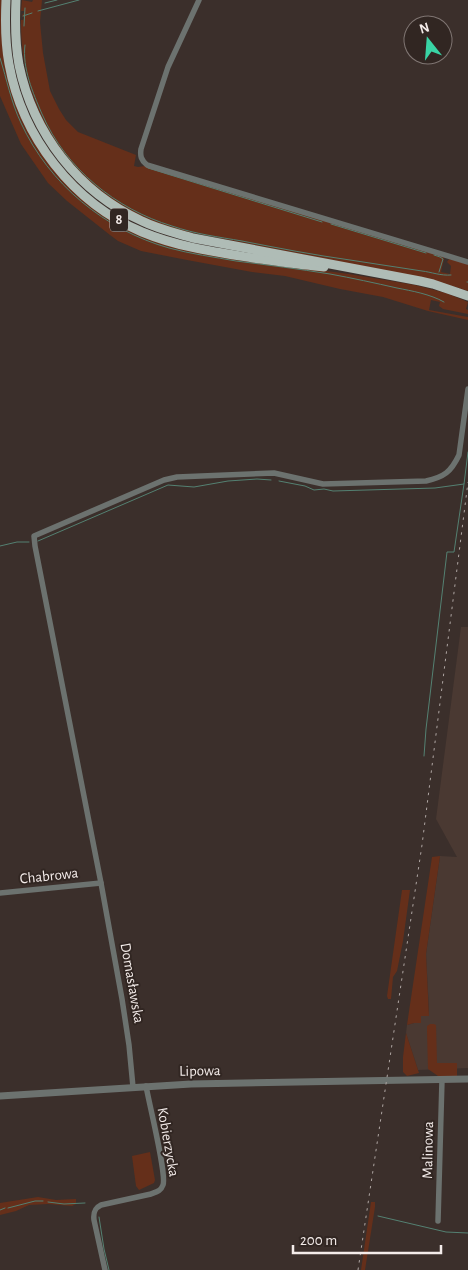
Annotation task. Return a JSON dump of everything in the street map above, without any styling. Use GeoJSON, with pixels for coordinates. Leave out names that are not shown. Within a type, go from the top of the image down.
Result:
{"type":"FeatureCollection","features":[{"type":"Feature","properties":{"kind":"highway","name":"8"},"geometry":{"type":"LineString","coordinates":[[6,0],[9,64],[17,95],[29,124],[46,153],[66,178],[84,196],[106,212],[142,232],[184,246],[227,254],[374,273]]}},
{"type":"Feature","properties":{"kind":"highway","name":"8"},"geometry":{"type":"LineString","coordinates":[[16,0],[16,33],[19,63],[32,109],[64,162],[101,197],[118,209],[142,221],[193,238],[433,284],[468,296]]}},
{"type":"Feature","properties":{"kind":"street"},"geometry":{"type":"LineString","coordinates":[[200,0],[165,75],[141,149],[140,154],[143,162],[468,262]]}},
{"type":"Feature","properties":{"kind":"street","name":"Domasławska"},"geometry":{"type":"LineString","coordinates":[[133,1087],[122,999],[34,536],[164,480],[177,477],[274,473],[323,484],[426,481],[442,477],[450,471],[459,455],[468,389]]}},
{"type":"Feature","properties":{"kind":"street","name":"Chabrowa"},"geometry":{"type":"LineString","coordinates":[[0,893],[101,883]]}},
{"type":"Feature","properties":{"kind":"street","name":"Lipowa"},"geometry":{"type":"LineString","coordinates":[[0,1096],[191,1084],[468,1079]]}},
{"type":"Feature","properties":{"kind":"street","name":"Malinowa"},"geometry":{"type":"LineString","coordinates":[[438,1222],[442,1080]]}},
{"type":"Feature","properties":{"kind":"street","name":"Kobierzycka"},"geometry":{"type":"LineString","coordinates":[[105,1270],[94,1220],[96,1208],[101,1205],[157,1192],[163,1184],[164,1178],[146,1086]]}},
{"type":"Feature","properties":{"kind":"shaded area"},"geometry":{"type":"Polygon","coordinates":[[[0,0],[2,0],[3,50],[30,134],[113,221],[253,261],[349,274],[415,285],[446,293],[468,302],[466,309],[468,314],[443,309],[439,306],[440,302],[431,300],[429,310],[468,317],[468,320],[428,311],[383,297],[285,276],[252,272],[141,251],[118,241],[67,201],[48,183],[21,144],[0,96],[0,0]]]}},
{"type":"Feature","properties":{"kind":"shaded area"},"geometry":{"type":"Polygon","coordinates":[[[22,0],[32,2],[33,0],[42,0],[40,22],[50,91],[66,120],[78,132],[136,155],[134,166],[145,166],[443,256],[441,272],[450,274],[451,266],[447,262],[449,259],[468,264],[468,291],[433,280],[183,231],[146,219],[126,208],[102,192],[81,173],[63,152],[48,129],[36,104],[27,77],[22,49],[21,20],[24,18],[22,15],[24,11],[21,11],[22,0]]]}},
{"type":"Feature","properties":{"kind":"shaded area"},"geometry":{"type":"Polygon","coordinates":[[[461,627],[468,627],[468,1068],[418,1070],[406,1033],[407,1025],[414,1023],[421,1016],[428,1016],[426,954],[440,856],[457,857],[436,819],[461,627]]]}},
{"type":"Feature","properties":{"kind":"shaded area"},"geometry":{"type":"Polygon","coordinates":[[[440,856],[426,954],[429,1016],[421,1016],[421,1023],[407,1025],[432,857],[440,856]]]}},
{"type":"Feature","properties":{"kind":"shaded area"},"geometry":{"type":"Polygon","coordinates":[[[402,890],[410,890],[397,971],[393,977],[391,999],[388,999],[387,996],[402,890]]]}},
{"type":"Feature","properties":{"kind":"shaded area"},"geometry":{"type":"Polygon","coordinates":[[[430,1024],[436,1025],[437,1063],[457,1063],[457,1076],[438,1076],[428,1069],[427,1026],[430,1024]]]}},
{"type":"Feature","properties":{"kind":"shaded area"},"geometry":{"type":"Polygon","coordinates":[[[406,1033],[419,1073],[407,1076],[403,1072],[406,1033]]]}},
{"type":"Feature","properties":{"kind":"shaded area"},"geometry":{"type":"Polygon","coordinates":[[[150,1152],[155,1180],[154,1183],[139,1190],[136,1186],[132,1156],[150,1152]]]}},
{"type":"Feature","properties":{"kind":"shaded area"},"geometry":{"type":"Polygon","coordinates":[[[38,1197],[56,1200],[76,1199],[76,1204],[72,1206],[29,1205],[0,1215],[0,1203],[38,1197]]]}},
{"type":"Feature","properties":{"kind":"shaded area"},"geometry":{"type":"Polygon","coordinates":[[[371,1202],[375,1202],[375,1207],[365,1270],[361,1270],[371,1202]]]}},
{"type":"Feature","properties":{"kind":"waterway"},"geometry":{"type":"LineString","coordinates":[[45,3],[57,0]]}},
{"type":"Feature","properties":{"kind":"waterway"},"geometry":{"type":"LineString","coordinates":[[38,11],[79,0]]}},
{"type":"Feature","properties":{"kind":"waterway"},"geometry":{"type":"LineString","coordinates":[[24,26],[25,8]]}},
{"type":"Feature","properties":{"kind":"waterway"},"geometry":{"type":"LineString","coordinates":[[23,16],[32,13]]}},
{"type":"Feature","properties":{"kind":"waterway"},"geometry":{"type":"LineString","coordinates":[[25,45],[25,63],[29,80],[35,98],[52,134],[79,169],[113,198],[131,209],[151,219],[198,233],[323,256],[451,275]]}},
{"type":"Feature","properties":{"kind":"waterway"},"geometry":{"type":"LineString","coordinates":[[0,58],[21,123],[33,145],[63,185],[101,217],[145,240],[177,250],[338,276],[421,293],[444,302]]}},
{"type":"Feature","properties":{"kind":"waterway"},"geometry":{"type":"LineString","coordinates":[[148,168],[322,222]]}},
{"type":"Feature","properties":{"kind":"waterway"},"geometry":{"type":"LineString","coordinates":[[331,224],[426,253]]}},
{"type":"Feature","properties":{"kind":"waterway"},"geometry":{"type":"LineString","coordinates":[[434,255],[443,259],[439,272]]}},
{"type":"Feature","properties":{"kind":"waterway"},"geometry":{"type":"LineString","coordinates":[[279,481],[305,486],[314,490],[324,489],[333,491],[435,488],[464,484],[468,452]]}},
{"type":"Feature","properties":{"kind":"waterway"},"geometry":{"type":"LineString","coordinates":[[38,541],[168,485],[194,487],[228,481],[271,480]]}},
{"type":"Feature","properties":{"kind":"waterway"},"geometry":{"type":"LineString","coordinates":[[424,756],[447,552],[454,552],[464,484]]}},
{"type":"Feature","properties":{"kind":"waterway"},"geometry":{"type":"LineString","coordinates":[[0,546],[17,542],[29,542]]}},
{"type":"Feature","properties":{"kind":"waterway"},"geometry":{"type":"LineString","coordinates":[[8,1208],[35,1201],[43,1201]]}},
{"type":"Feature","properties":{"kind":"waterway"},"geometry":{"type":"LineString","coordinates":[[48,1202],[64,1204],[85,1203]]}},
{"type":"Feature","properties":{"kind":"waterway"},"geometry":{"type":"LineString","coordinates":[[0,1210],[5,1208]]}},
{"type":"Feature","properties":{"kind":"waterway"},"geometry":{"type":"LineString","coordinates":[[378,1216],[446,1232],[468,1233]]}},
{"type":"Feature","properties":{"kind":"waterway"},"geometry":{"type":"LineString","coordinates":[[99,1217],[109,1270]]}},
{"type":"Feature","properties":{"kind":"railway"},"geometry":{"type":"LineString","coordinates":[[358,1270],[422,845],[468,482]]}}]}
